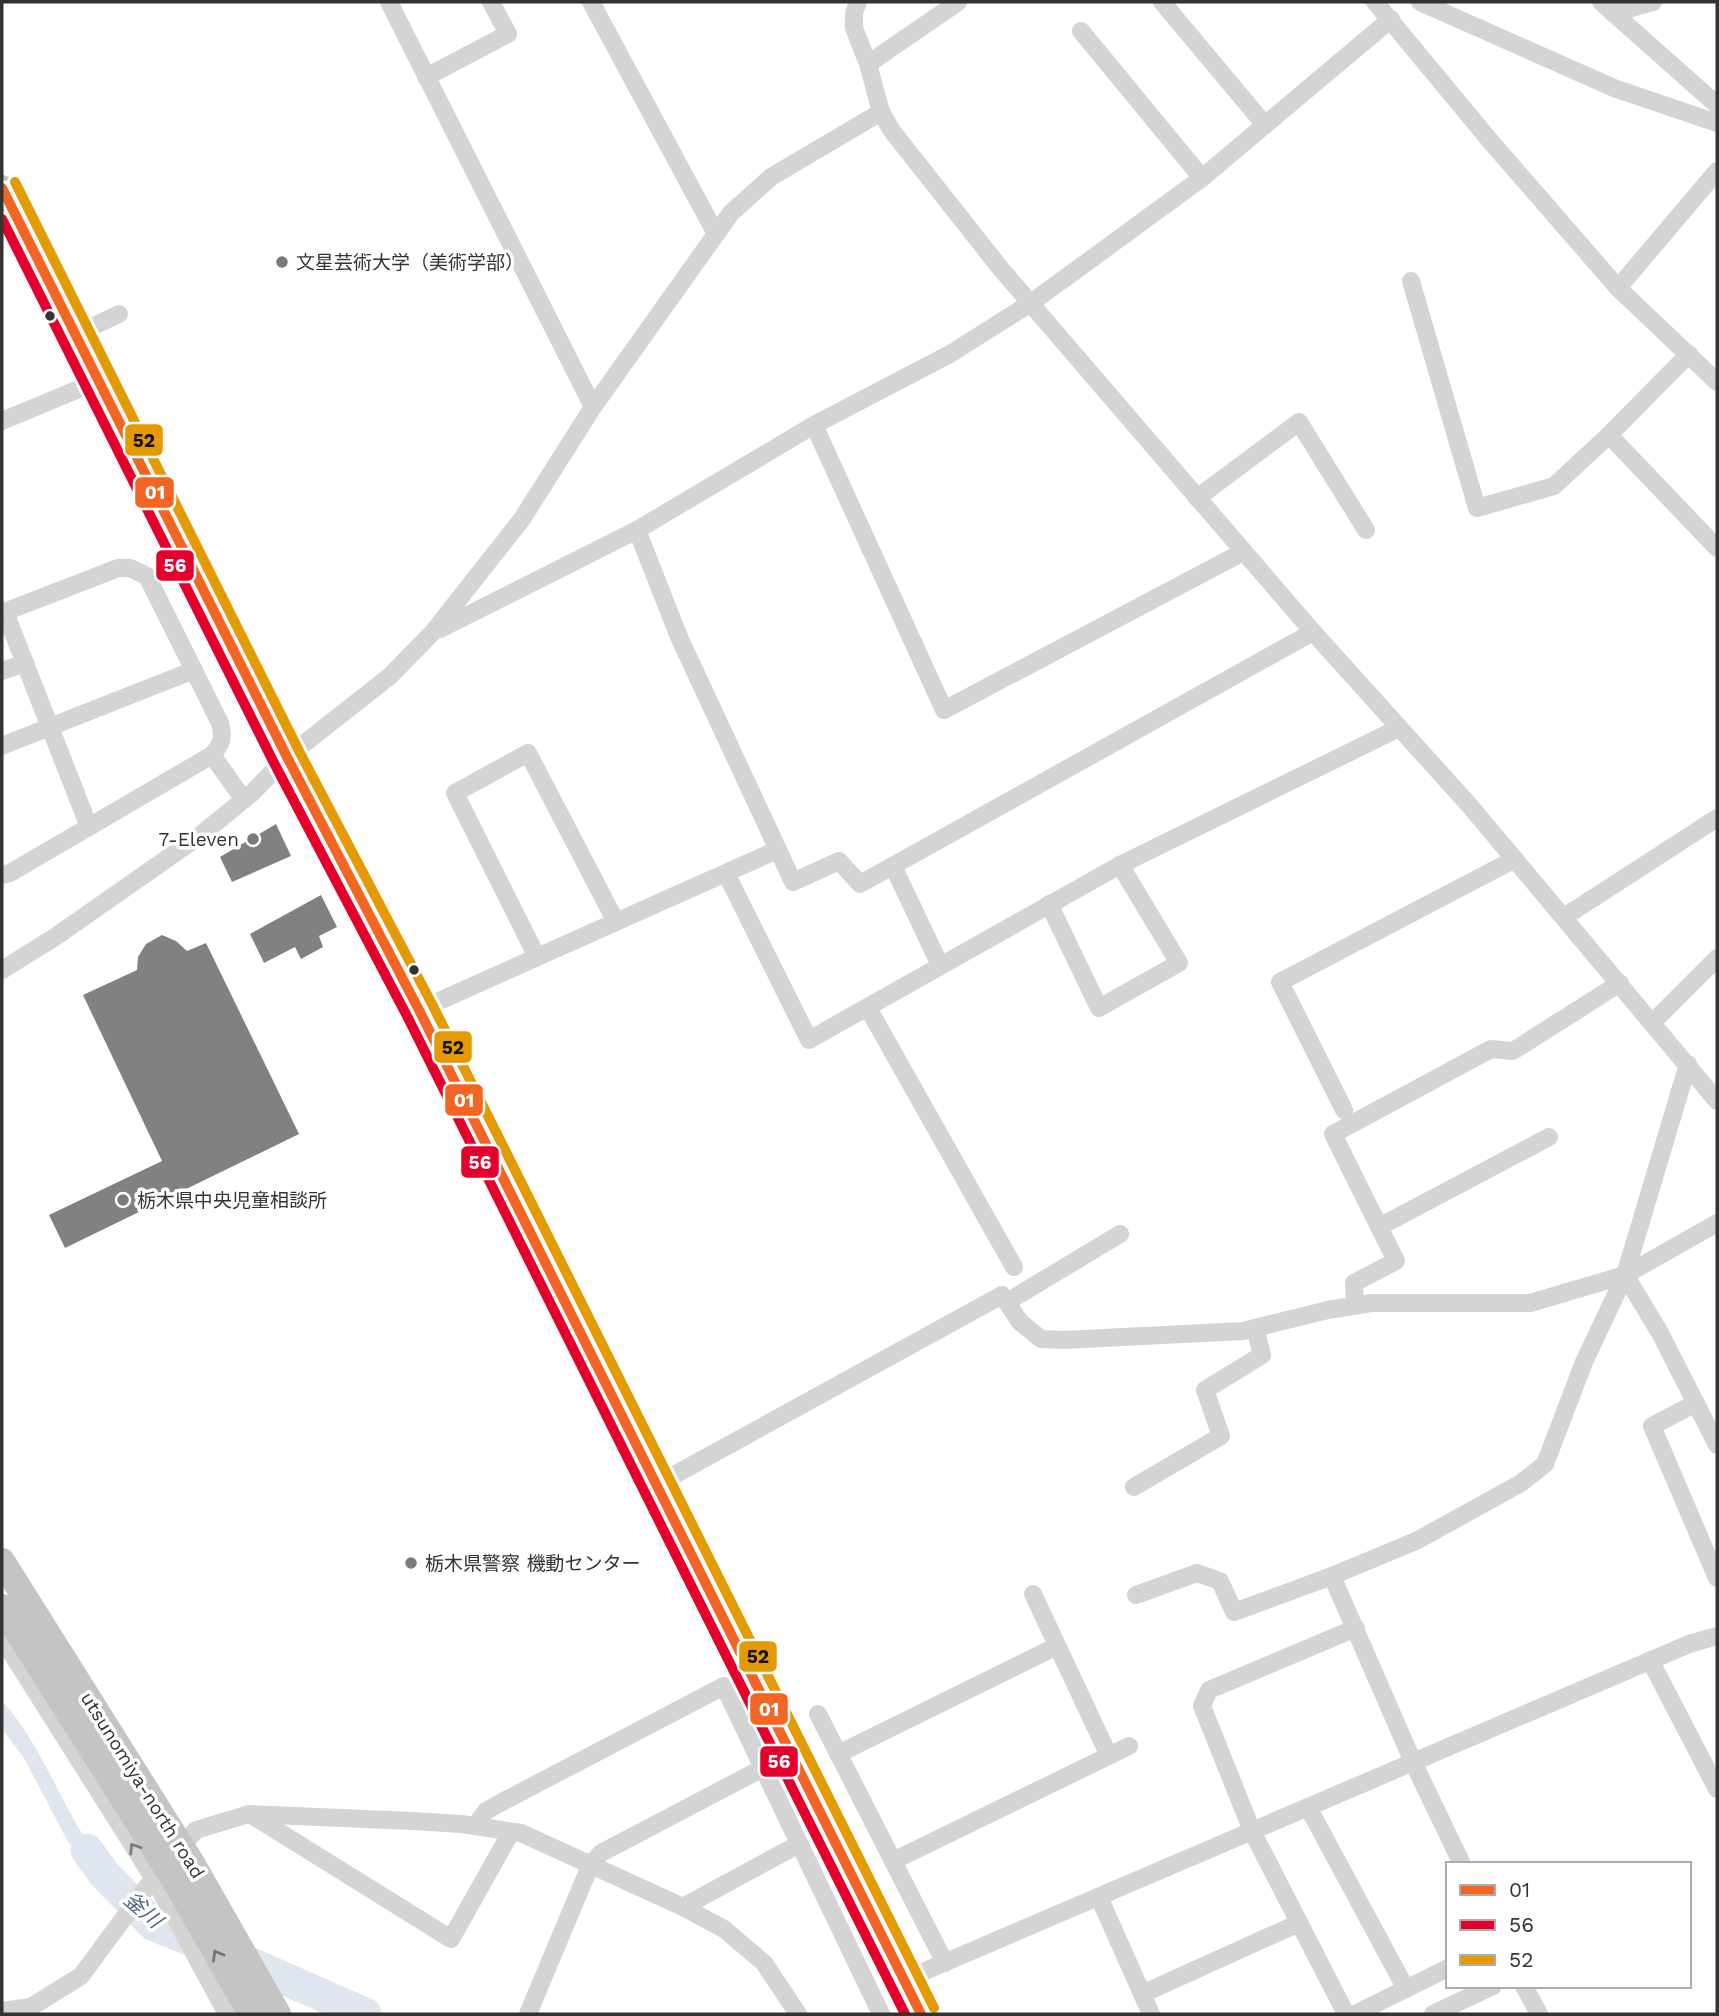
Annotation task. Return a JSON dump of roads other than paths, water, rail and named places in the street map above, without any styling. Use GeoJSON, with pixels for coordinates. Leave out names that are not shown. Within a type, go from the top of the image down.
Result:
{"type":"FeatureCollection","features":[{"type":"Feature","properties":{"kind":"highway"},"geometry":{"type":"LineString","coordinates":[[2,188],[287,757],[419,1010],[921,2014]]}},
{"type":"Feature","properties":{"kind":"highway","name":"utsunomiya-north road"},"geometry":{"type":"LineString","coordinates":[[2,1560],[194,1865],[278,2014]]}},
{"type":"Feature","properties":{"kind":"highway","name":"utsunomiya-north road"},"geometry":{"type":"LineString","coordinates":[[2,1607],[173,1878],[251,2014]]}},
{"type":"Feature","properties":{"kind":"street"},"geometry":{"type":"LineString","coordinates":[[389,2],[593,407]]}},
{"type":"Feature","properties":{"kind":"street"},"geometry":{"type":"LineString","coordinates":[[426,76],[508,34],[491,2]]}},
{"type":"Feature","properties":{"kind":"street"},"geometry":{"type":"LineString","coordinates":[[592,2],[716,234]]}},
{"type":"Feature","properties":{"kind":"street"},"geometry":{"type":"LineString","coordinates":[[858,2],[854,13],[854,29],[868,64],[881,112],[892,131],[1031,303],[1312,632],[1515,859],[1653,1021],[1717,1101]]}},
{"type":"Feature","properties":{"kind":"street"},"geometry":{"type":"LineString","coordinates":[[868,64],[958,2]]}},
{"type":"Feature","properties":{"kind":"street"},"geometry":{"type":"LineString","coordinates":[[1163,2],[1265,125]]}},
{"type":"Feature","properties":{"kind":"street"},"geometry":{"type":"LineString","coordinates":[[1420,2],[1614,88],[1717,123]]}},
{"type":"Feature","properties":{"kind":"street"},"geometry":{"type":"LineString","coordinates":[[1607,7],[1653,2]]}},
{"type":"Feature","properties":{"kind":"street"},"geometry":{"type":"LineString","coordinates":[[1378,3],[1492,143],[1618,288],[1717,382]]}},
{"type":"Feature","properties":{"kind":"street"},"geometry":{"type":"LineString","coordinates":[[1607,7],[1716,102]]}},
{"type":"Feature","properties":{"kind":"street"},"geometry":{"type":"LineString","coordinates":[[433,632],[638,530],[814,425],[950,354],[1031,303],[1202,178],[1391,19]]}},
{"type":"Feature","properties":{"kind":"street"},"geometry":{"type":"LineString","coordinates":[[1081,31],[1202,178]]}},
{"type":"Feature","properties":{"kind":"street"},"geometry":{"type":"LineString","coordinates":[[2,970],[55,937],[198,837],[244,800],[287,757],[390,676],[433,632],[522,519],[593,407],[730,214],[771,177],[881,112]]}},
{"type":"Feature","properties":{"kind":"street"},"geometry":{"type":"LineString","coordinates":[[1618,288],[1717,171]]}},
{"type":"Feature","properties":{"kind":"street"},"geometry":{"type":"LineString","coordinates":[[1411,281],[1478,508],[1554,486],[1689,354]]}},
{"type":"Feature","properties":{"kind":"street"},"geometry":{"type":"LineString","coordinates":[[75,335],[119,314]]}},
{"type":"Feature","properties":{"kind":"street"},"geometry":{"type":"LineString","coordinates":[[2,421],[98,382]]}},
{"type":"Feature","properties":{"kind":"street"},"geometry":{"type":"LineString","coordinates":[[1197,498],[1299,422],[1366,530]]}},
{"type":"Feature","properties":{"kind":"street"},"geometry":{"type":"LineString","coordinates":[[814,425],[944,710],[1243,552]]}},
{"type":"Feature","properties":{"kind":"street"},"geometry":{"type":"LineString","coordinates":[[1609,435],[1717,548]]}},
{"type":"Feature","properties":{"kind":"street"},"geometry":{"type":"LineString","coordinates":[[638,530],[679,638],[776,850],[793,881],[839,860],[860,884],[1312,632]]}},
{"type":"Feature","properties":{"kind":"street"},"geometry":{"type":"LineString","coordinates":[[2,875],[10,873],[89,827],[212,755],[221,745],[223,733],[147,576],[130,568],[118,568],[3,612],[89,827]]}},
{"type":"Feature","properties":{"kind":"street"},"geometry":{"type":"LineString","coordinates":[[2,671],[24,663]]}},
{"type":"Feature","properties":{"kind":"street"},"geometry":{"type":"LineString","coordinates":[[2,746],[194,670]]}},
{"type":"Feature","properties":{"kind":"street"},"geometry":{"type":"LineString","coordinates":[[726,873],[809,1040],[1120,865],[1399,728]]}},
{"type":"Feature","properties":{"kind":"street"},"geometry":{"type":"LineString","coordinates":[[537,957],[455,793],[528,753],[616,922]]}},
{"type":"Feature","properties":{"kind":"street"},"geometry":{"type":"LineString","coordinates":[[212,755],[244,800]]}},
{"type":"Feature","properties":{"kind":"street"},"geometry":{"type":"LineString","coordinates":[[1564,917],[1717,818]]}},
{"type":"Feature","properties":{"kind":"street"},"geometry":{"type":"LineString","coordinates":[[419,1010],[776,850]]}},
{"type":"Feature","properties":{"kind":"street"},"geometry":{"type":"LineString","coordinates":[[1344,1110],[1280,982],[1515,859]]}},
{"type":"Feature","properties":{"kind":"street"},"geometry":{"type":"LineString","coordinates":[[1049,904],[1099,1008],[1179,963],[1120,865]]}},
{"type":"Feature","properties":{"kind":"street"},"geometry":{"type":"LineString","coordinates":[[893,866],[940,965]]}},
{"type":"Feature","properties":{"kind":"street"},"geometry":{"type":"LineString","coordinates":[[1653,1021],[1717,958]]}},
{"type":"Feature","properties":{"kind":"street"},"geometry":{"type":"LineString","coordinates":[[1355,1306],[1354,1283],[1396,1261],[1334,1134],[1491,1049],[1513,1051],[1620,983]]}},
{"type":"Feature","properties":{"kind":"street"},"geometry":{"type":"LineString","coordinates":[[868,1008],[1014,1267]]}},
{"type":"Feature","properties":{"kind":"street"},"geometry":{"type":"LineString","coordinates":[[1136,1595],[1197,1573],[1220,1581],[1234,1612],[1418,1541],[1521,1483],[1545,1464],[1584,1362],[1625,1275],[1688,1065]]}},
{"type":"Feature","properties":{"kind":"street"},"geometry":{"type":"LineString","coordinates":[[1379,1227],[1549,1137]]}},
{"type":"Feature","properties":{"kind":"street"},"geometry":{"type":"LineString","coordinates":[[656,1485],[1002,1295],[1020,1322],[1041,1339],[1063,1340],[1243,1331],[1328,1310],[1371,1303],[1530,1303],[1625,1275],[1717,1223]]}},
{"type":"Feature","properties":{"kind":"street"},"geometry":{"type":"LineString","coordinates":[[1007,1302],[1120,1234]]}},
{"type":"Feature","properties":{"kind":"street"},"geometry":{"type":"LineString","coordinates":[[1625,1275],[1660,1334],[1717,1444]]}},
{"type":"Feature","properties":{"kind":"street"},"geometry":{"type":"LineString","coordinates":[[1134,1487],[1221,1436],[1205,1390],[1262,1355],[1255,1328]]}},
{"type":"Feature","properties":{"kind":"street"},"geometry":{"type":"LineString","coordinates":[[1696,1403],[1652,1426],[1717,1578]]}},
{"type":"Feature","properties":{"kind":"street"},"geometry":{"type":"LineString","coordinates":[[2,1545],[188,1839],[286,2014]]}},
{"type":"Feature","properties":{"kind":"street"},"geometry":{"type":"LineString","coordinates":[[1332,1576],[1413,1762],[1461,1862]]}},
{"type":"Feature","properties":{"kind":"street"},"geometry":{"type":"LineString","coordinates":[[1033,1594],[1109,1756]]}},
{"type":"Feature","properties":{"kind":"street"},"geometry":{"type":"LineString","coordinates":[[1346,2014],[1252,1831],[1202,1706],[1209,1690],[1356,1629]]}},
{"type":"Feature","properties":{"kind":"street"},"geometry":{"type":"LineString","coordinates":[[904,1980],[1650,1660],[1717,1636]]}},
{"type":"Feature","properties":{"kind":"street"},"geometry":{"type":"LineString","coordinates":[[2,1638],[227,2014]]}},
{"type":"Feature","properties":{"kind":"street"},"geometry":{"type":"LineString","coordinates":[[838,1754],[1058,1646]]}},
{"type":"Feature","properties":{"kind":"street"},"geometry":{"type":"LineString","coordinates":[[1650,1660],[1717,1789]]}},
{"type":"Feature","properties":{"kind":"street"},"geometry":{"type":"LineString","coordinates":[[475,1826],[486,1811],[502,1802],[724,1686],[881,2014]]}},
{"type":"Feature","properties":{"kind":"street"},"geometry":{"type":"LineString","coordinates":[[818,1714],[945,1963]]}},
{"type":"Feature","properties":{"kind":"street"},"geometry":{"type":"LineString","coordinates":[[893,1861],[1129,1746]]}},
{"type":"Feature","properties":{"kind":"street"},"geometry":{"type":"LineString","coordinates":[[528,2014],[590,1866],[600,1853],[762,1768]]}},
{"type":"Feature","properties":{"kind":"street"},"geometry":{"type":"LineString","coordinates":[[1308,1807],[1406,1989]]}},
{"type":"Feature","properties":{"kind":"street"},"geometry":{"type":"LineString","coordinates":[[249,1814],[451,1939],[511,1832]]}},
{"type":"Feature","properties":{"kind":"street"},"geometry":{"type":"LineString","coordinates":[[2,2011],[31,2007],[81,1976],[150,1883],[196,1830],[249,1814],[412,1821],[521,1833],[724,1929],[764,1964],[798,2014]]}},
{"type":"Feature","properties":{"kind":"street"},"geometry":{"type":"LineString","coordinates":[[682,1907],[799,1844]]}},
{"type":"Feature","properties":{"kind":"street"},"geometry":{"type":"LineString","coordinates":[[1099,1897],[1151,2014]]}},
{"type":"Feature","properties":{"kind":"street"},"geometry":{"type":"LineString","coordinates":[[1142,1994],[1299,1923]]}},
{"type":"Feature","properties":{"kind":"street"},"geometry":{"type":"LineString","coordinates":[[1355,2014],[1446,1969]]}},
{"type":"Feature","properties":{"kind":"street"},"geometry":{"type":"LineString","coordinates":[[1433,2014],[1489,1988]]}},
{"type":"Feature","properties":{"kind":"street"},"geometry":{"type":"LineString","coordinates":[[1525,1988],[1539,2014]]}},
{"type":"Feature","properties":{"kind":"waterway","name":"釜川"},"geometry":{"type":"LineString","coordinates":[[87,1850],[104,1874],[154,1925],[365,2014]]}},
{"type":"Feature","properties":{"kind":"place","name":"文星芸術大学（美術学部）"},"geometry":{"type":"Point","coordinates":[282,262]}},
{"type":"Feature","properties":{"kind":"place","name":"7-Eleven"},"geometry":{"type":"Point","coordinates":[253,839]}},
{"type":"Feature","properties":{"kind":"place","name":"栃木県中央児童相談所"},"geometry":{"type":"Point","coordinates":[123,1200]}},
{"type":"Feature","properties":{"kind":"place","name":"栃木県警察 機動センター"},"geometry":{"type":"Point","coordinates":[411,1563]}}]}
